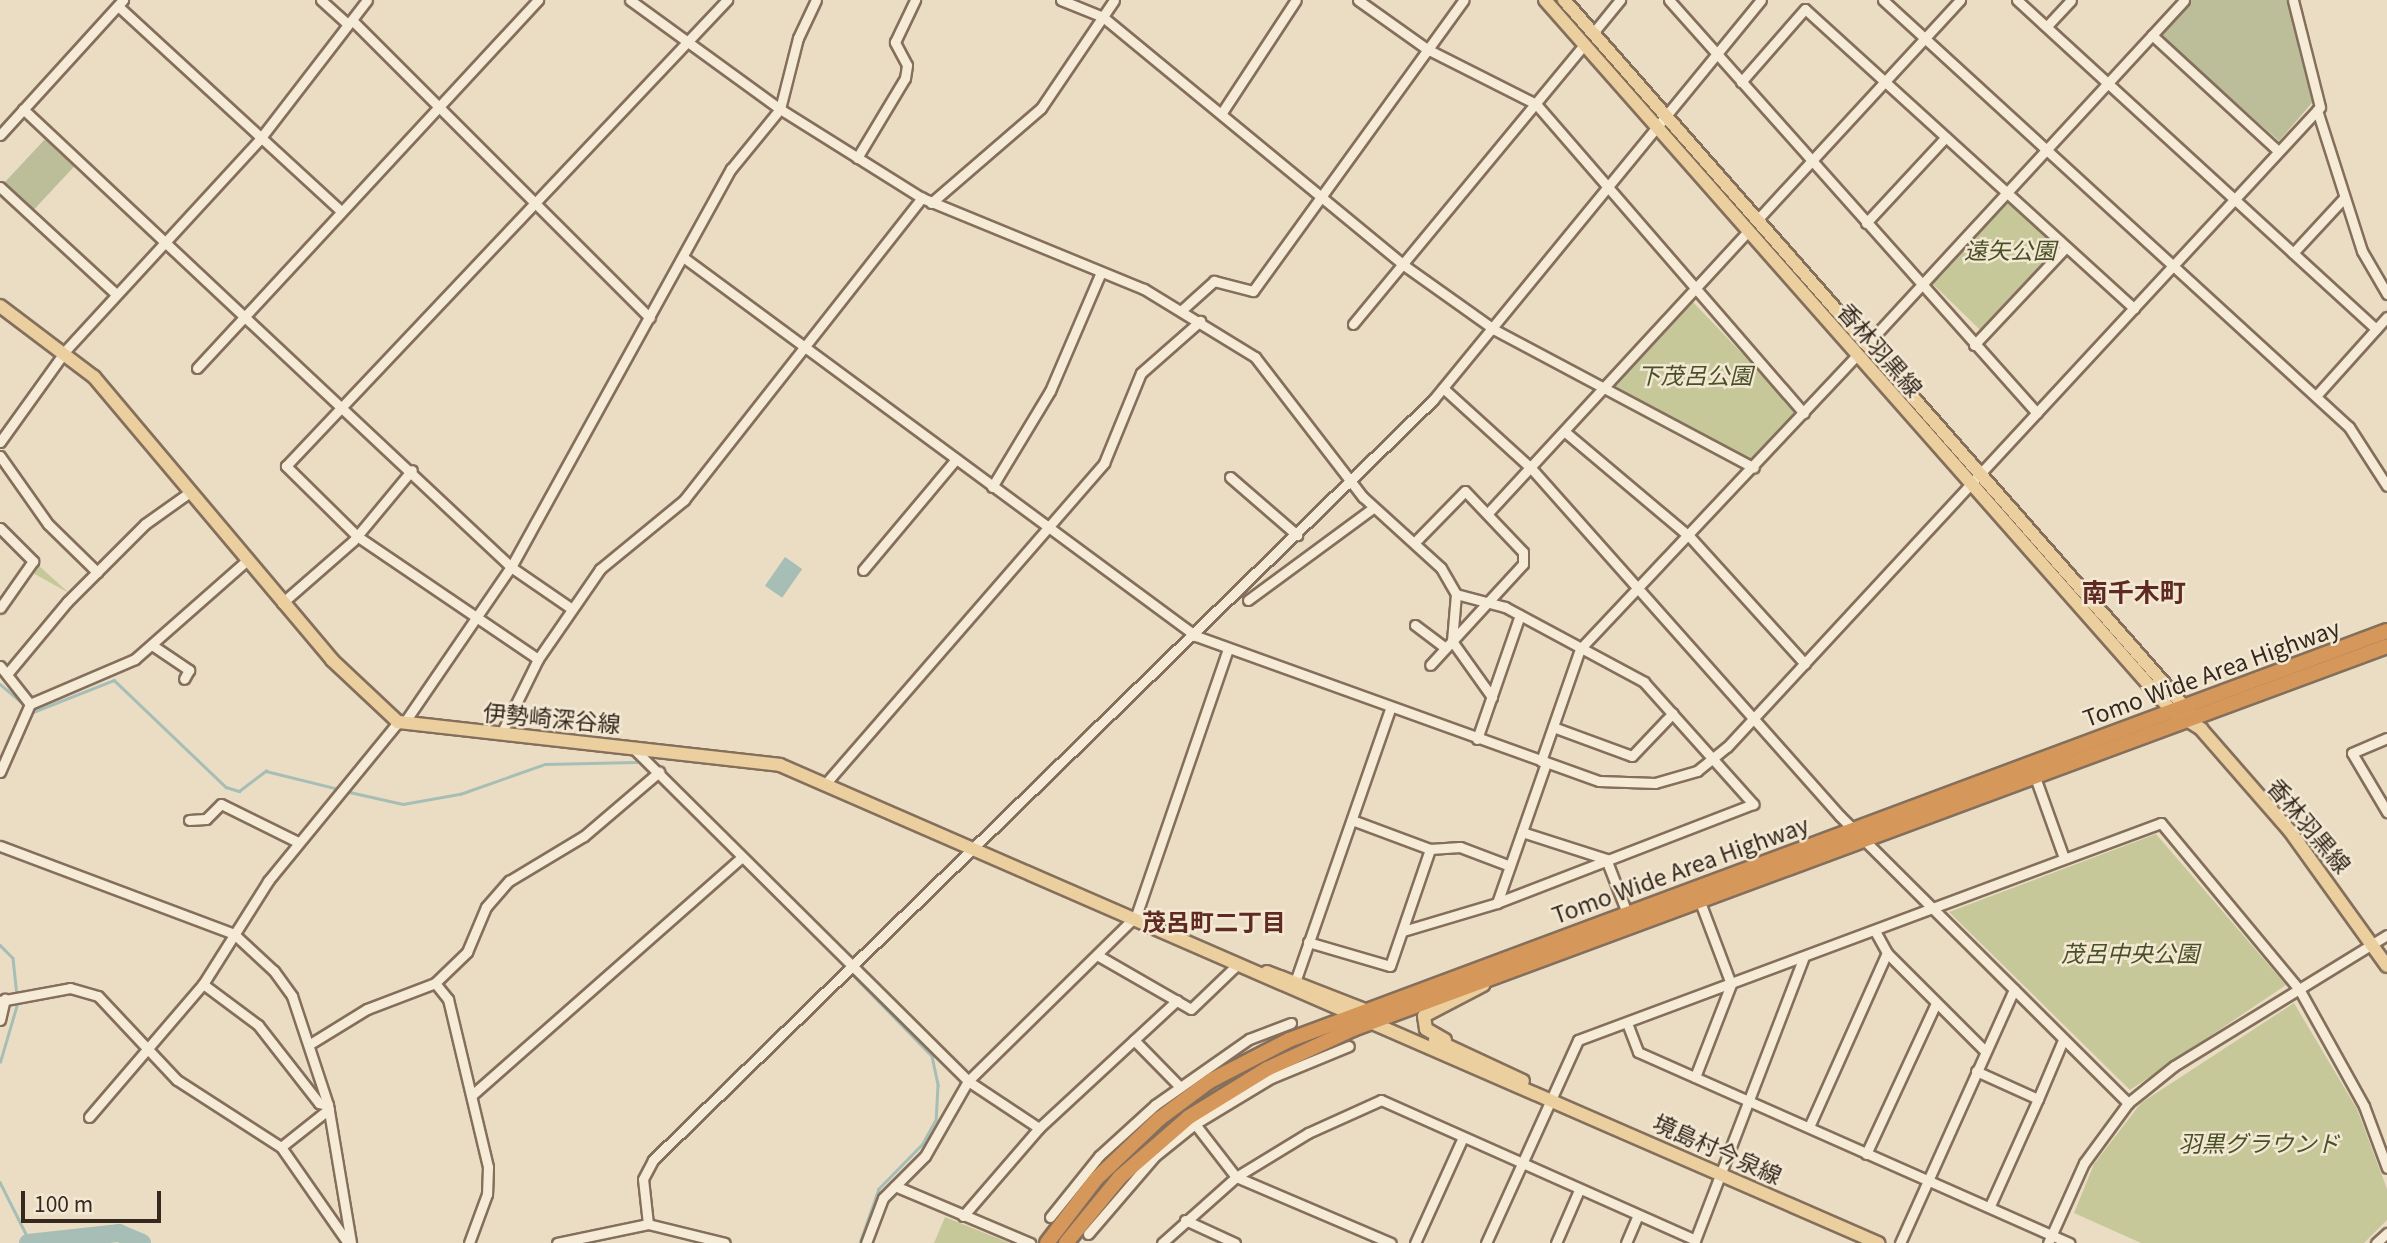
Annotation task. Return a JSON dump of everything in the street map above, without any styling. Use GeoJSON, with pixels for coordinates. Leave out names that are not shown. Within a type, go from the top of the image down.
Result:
{"type":"FeatureCollection","features":[{"type":"Feature","properties":{"kind":"highway","name":"Tomo Wide Area Highway"},"geometry":{"type":"LineString","coordinates":[[1066,1243],[1149,1155],[1232,1088],[1316,1047],[1368,1016],[1492,979],[2035,777],[2387,631]]}},
{"type":"Feature","properties":{"kind":"highway","name":"Tomo Wide Area Highway"},"geometry":{"type":"LineString","coordinates":[[1047,1243],[1074,1204],[1136,1139],[1230,1069],[1627,913],[2171,710],[2189,712],[2387,646]]}},
{"type":"Feature","properties":{"kind":"main road","name":"香林羽黒線"},"geometry":{"type":"LineString","coordinates":[[1545,0],[2171,710]]}},
{"type":"Feature","properties":{"kind":"main road","name":"香林羽黒線"},"geometry":{"type":"LineString","coordinates":[[1564,0],[1983,473],[2189,712],[2307,852],[2374,943],[2387,966]]}},
{"type":"Feature","properties":{"kind":"main road"},"geometry":{"type":"LineString","coordinates":[[0,306],[66,350],[282,603],[401,723]]}},
{"type":"Feature","properties":{"kind":"main road","name":"伊勢崎深谷線"},"geometry":{"type":"LineString","coordinates":[[401,723],[757,760],[826,783],[1239,963],[1368,1016]]}},
{"type":"Feature","properties":{"kind":"main road","name":"伊勢崎深谷線"},"geometry":{"type":"LineString","coordinates":[[1239,963],[1296,982],[1368,1016]]}},
{"type":"Feature","properties":{"kind":"main road"},"geometry":{"type":"LineString","coordinates":[[1469,1053],[1428,1031],[1424,1016],[1492,979]]}},
{"type":"Feature","properties":{"kind":"main road","name":"境島村今泉線"},"geometry":{"type":"LineString","coordinates":[[1368,1016],[1469,1053],[1546,1095]]}},
{"type":"Feature","properties":{"kind":"main road","name":"境島村今泉線"},"geometry":{"type":"LineString","coordinates":[[1368,1016],[1878,1243]]}},
{"type":"Feature","properties":{"kind":"street"},"geometry":{"type":"LineString","coordinates":[[321,0],[350,22],[650,318]]}},
{"type":"Feature","properties":{"kind":"street"},"geometry":{"type":"LineString","coordinates":[[0,442],[66,350],[260,139],[366,0]]}},
{"type":"Feature","properties":{"kind":"street"},"geometry":{"type":"LineString","coordinates":[[197,368],[340,210],[538,0]]}},
{"type":"Feature","properties":{"kind":"street"},"geometry":{"type":"LineString","coordinates":[[630,0],[780,109],[927,201],[1101,272],[1183,309],[1200,320],[1278,380],[1373,509],[1415,542],[1456,594],[1488,601],[1520,615],[1644,682],[1753,804],[1497,903],[1403,931]]}},
{"type":"Feature","properties":{"kind":"street"},"geometry":{"type":"LineString","coordinates":[[538,659],[475,620],[357,536],[286,466],[727,0]]}},
{"type":"Feature","properties":{"kind":"street"},"geometry":{"type":"LineString","coordinates":[[89,1117],[203,984],[298,842],[401,723],[511,567],[731,169],[780,109],[798,38],[816,0]]}},
{"type":"Feature","properties":{"kind":"street"},"geometry":{"type":"LineString","coordinates":[[857,158],[905,78],[907,65],[895,42],[915,0]]}},
{"type":"Feature","properties":{"kind":"street"},"geometry":{"type":"LineString","coordinates":[[1061,0],[1103,17],[1405,266],[1495,330],[1754,468]]}},
{"type":"Feature","properties":{"kind":"street"},"geometry":{"type":"LineString","coordinates":[[501,734],[538,659],[600,569],[684,500],[927,201],[1041,108],[1114,0]]}},
{"type":"Feature","properties":{"kind":"street"},"geometry":{"type":"LineString","coordinates":[[1221,114],[1296,0]]}},
{"type":"Feature","properties":{"kind":"street"},"geometry":{"type":"LineString","coordinates":[[1358,0],[1427,49],[1536,104],[1607,190],[1804,413]]}},
{"type":"Feature","properties":{"kind":"street"},"geometry":{"type":"LineString","coordinates":[[1183,309],[1214,281],[1253,290],[1319,194],[1464,0]]}},
{"type":"Feature","properties":{"kind":"street"},"geometry":{"type":"LineString","coordinates":[[1593,33],[1620,0]]}},
{"type":"Feature","properties":{"kind":"street"},"geometry":{"type":"LineString","coordinates":[[1669,0],[2036,413]]}},
{"type":"Feature","properties":{"kind":"street"},"geometry":{"type":"LineString","coordinates":[[648,1224],[643,1179],[653,1160],[1196,636],[1353,482],[1443,388],[1495,330],[1761,0]]}},
{"type":"Feature","properties":{"kind":"street"},"geometry":{"type":"LineString","coordinates":[[1883,0],[2349,427],[2387,486]]}},
{"type":"Feature","properties":{"kind":"street"},"geometry":{"type":"LineString","coordinates":[[1758,219],[1960,0]]}},
{"type":"Feature","properties":{"kind":"street"},"geometry":{"type":"LineString","coordinates":[[2017,0],[2376,329]]}},
{"type":"Feature","properties":{"kind":"street"},"geometry":{"type":"LineString","coordinates":[[2046,26],[2071,0]]}},
{"type":"Feature","properties":{"kind":"street"},"geometry":{"type":"LineString","coordinates":[[1868,343],[2184,0]]}},
{"type":"Feature","properties":{"kind":"street"},"geometry":{"type":"LineString","coordinates":[[683,257],[1196,636],[1227,652],[1599,781],[1639,784],[1674,780],[1715,759],[1753,721],[2317,110],[2321,96],[2293,0]]}},
{"type":"Feature","properties":{"kind":"street"},"geometry":{"type":"LineString","coordinates":[[0,135],[121,3],[260,139],[340,210]]}},
{"type":"Feature","properties":{"kind":"street"},"geometry":{"type":"LineString","coordinates":[[1741,82],[1805,9],[2134,308]]}},
{"type":"Feature","properties":{"kind":"street"},"geometry":{"type":"LineString","coordinates":[[2152,35],[2278,151]]}},
{"type":"Feature","properties":{"kind":"street"},"geometry":{"type":"LineString","coordinates":[[1353,324],[1405,266],[1584,45]]}},
{"type":"Feature","properties":{"kind":"street"},"geometry":{"type":"LineString","coordinates":[[23,109],[344,405],[511,567],[572,609]]}},
{"type":"Feature","properties":{"kind":"street"},"geometry":{"type":"LineString","coordinates":[[2317,110],[2344,198],[2373,276],[2387,295]]}},
{"type":"Feature","properties":{"kind":"street"},"geometry":{"type":"LineString","coordinates":[[1866,223],[1946,137]]}},
{"type":"Feature","properties":{"kind":"street"},"geometry":{"type":"LineString","coordinates":[[0,187],[116,294]]}},
{"type":"Feature","properties":{"kind":"street"},"geometry":{"type":"LineString","coordinates":[[2292,253],[2344,198]]}},
{"type":"Feature","properties":{"kind":"street"},"geometry":{"type":"LineString","coordinates":[[1488,513],[1749,230]]}},
{"type":"Feature","properties":{"kind":"street"},"geometry":{"type":"LineString","coordinates":[[1974,345],[2066,247]]}},
{"type":"Feature","properties":{"kind":"street"},"geometry":{"type":"LineString","coordinates":[[992,487],[1050,391],[1101,272]]}},
{"type":"Feature","properties":{"kind":"street"},"geometry":{"type":"LineString","coordinates":[[2316,396],[2387,317]]}},
{"type":"Feature","properties":{"kind":"street"},"geometry":{"type":"LineString","coordinates":[[826,783],[1104,463],[1141,373],[1200,320]]}},
{"type":"Feature","properties":{"kind":"street"},"geometry":{"type":"LineString","coordinates":[[1497,903],[1580,649],[1641,589],[1858,354]]}},
{"type":"Feature","properties":{"kind":"street"},"geometry":{"type":"LineString","coordinates":[[1443,388],[1531,468],[1641,589],[1753,721],[1864,841],[2128,1103]]}},
{"type":"Feature","properties":{"kind":"street"},"geometry":{"type":"LineString","coordinates":[[1564,430],[1690,537],[1805,664]]}},
{"type":"Feature","properties":{"kind":"street"},"geometry":{"type":"LineString","coordinates":[[0,456],[48,524],[97,572]]}},
{"type":"Feature","properties":{"kind":"street"},"geometry":{"type":"LineString","coordinates":[[863,570],[956,459]]}},
{"type":"Feature","properties":{"kind":"street"},"geometry":{"type":"LineString","coordinates":[[282,603],[357,536],[412,470]]}},
{"type":"Feature","properties":{"kind":"street"},"geometry":{"type":"LineString","coordinates":[[1230,477],[1297,535]]}},
{"type":"Feature","properties":{"kind":"street"},"geometry":{"type":"LineString","coordinates":[[1415,542],[1465,491],[1488,513],[1524,558],[1430,665]]}},
{"type":"Feature","properties":{"kind":"street"},"geometry":{"type":"LineString","coordinates":[[30,704],[4,670],[97,572],[187,494]]}},
{"type":"Feature","properties":{"kind":"street"},"geometry":{"type":"LineString","coordinates":[[1248,600],[1373,509]]}},
{"type":"Feature","properties":{"kind":"street"},"geometry":{"type":"LineString","coordinates":[[0,528],[33,561],[0,608]]}},
{"type":"Feature","properties":{"kind":"street"},"geometry":{"type":"LineString","coordinates":[[0,772],[30,704],[110,674],[152,645],[246,561]]}},
{"type":"Feature","properties":{"kind":"street"},"geometry":{"type":"LineString","coordinates":[[1456,594],[1452,640],[1492,697]]}},
{"type":"Feature","properties":{"kind":"street"},"geometry":{"type":"LineString","coordinates":[[1477,739],[1520,615]]}},
{"type":"Feature","properties":{"kind":"street"},"geometry":{"type":"LineString","coordinates":[[1415,625],[1445,648]]}},
{"type":"Feature","properties":{"kind":"street"},"geometry":{"type":"LineString","coordinates":[[152,645],[189,670],[184,679]]}},
{"type":"Feature","properties":{"kind":"street"},"geometry":{"type":"LineString","coordinates":[[866,1243],[883,1198],[925,1156],[968,1082],[1136,916],[1227,652]]}},
{"type":"Feature","properties":{"kind":"street"},"geometry":{"type":"LineString","coordinates":[[1296,982],[1390,709]]}},
{"type":"Feature","properties":{"kind":"street"},"geometry":{"type":"LineString","coordinates":[[1553,727],[1632,756],[1673,713]]}},
{"type":"Feature","properties":{"kind":"street"},"geometry":{"type":"LineString","coordinates":[[2387,738],[2352,753],[2387,812]]}},
{"type":"Feature","properties":{"kind":"street"},"geometry":{"type":"LineString","coordinates":[[631,746],[968,1082],[1039,1128]]}},
{"type":"Feature","properties":{"kind":"street"},"geometry":{"type":"LineString","coordinates":[[310,1044],[367,1009],[435,983],[467,951],[486,907],[509,881],[584,836],[659,772]]}},
{"type":"Feature","properties":{"kind":"street"},"geometry":{"type":"LineString","coordinates":[[2035,777],[2064,858]]}},
{"type":"Feature","properties":{"kind":"street"},"geometry":{"type":"LineString","coordinates":[[188,820],[206,819],[221,804],[298,842]]}},
{"type":"Feature","properties":{"kind":"street"},"geometry":{"type":"LineString","coordinates":[[1352,820],[1430,849],[1460,848],[1510,866]]}},
{"type":"Feature","properties":{"kind":"street"},"geometry":{"type":"LineString","coordinates":[[1486,1243],[1522,1163],[1546,1095],[1578,1040],[2064,858],[2163,824],[2299,989],[2364,1106],[2387,1168]]}},
{"type":"Feature","properties":{"kind":"street"},"geometry":{"type":"LineString","coordinates":[[1522,832],[1606,859]]}},
{"type":"Feature","properties":{"kind":"street"},"geometry":{"type":"LineString","coordinates":[[0,846],[234,934],[292,996],[310,1044],[328,1107],[350,1243]]}},
{"type":"Feature","properties":{"kind":"street"},"geometry":{"type":"LineString","coordinates":[[1308,942],[1384,968],[1403,931],[1430,849]]}},
{"type":"Feature","properties":{"kind":"street"},"geometry":{"type":"LineString","coordinates":[[472,1095],[741,858]]}},
{"type":"Feature","properties":{"kind":"street"},"geometry":{"type":"LineString","coordinates":[[1606,859],[1627,913]]}},
{"type":"Feature","properties":{"kind":"street"},"geometry":{"type":"LineString","coordinates":[[1695,1077],[1731,984],[1700,902]]}},
{"type":"Feature","properties":{"kind":"street"},"geometry":{"type":"LineString","coordinates":[[1875,931],[1887,953],[1985,1051]]}},
{"type":"Feature","properties":{"kind":"street"},"geometry":{"type":"LineString","coordinates":[[2050,1239],[2084,1163],[2128,1103],[2299,989],[2387,935]]}},
{"type":"Feature","properties":{"kind":"street"},"geometry":{"type":"LineString","coordinates":[[1809,1127],[1887,953]]}},
{"type":"Feature","properties":{"kind":"street"},"geometry":{"type":"LineString","coordinates":[[1097,955],[1196,1009],[1239,963]]}},
{"type":"Feature","properties":{"kind":"street"},"geometry":{"type":"LineString","coordinates":[[1162,1243],[1236,1177],[1308,1133],[1381,1100],[1695,1242],[1725,1174],[1804,957]]}},
{"type":"Feature","properties":{"kind":"street"},"geometry":{"type":"LineString","coordinates":[[435,983],[448,999],[488,1167],[487,1194],[469,1243]]}},
{"type":"Feature","properties":{"kind":"street"},"geometry":{"type":"LineString","coordinates":[[203,984],[258,1025],[319,1103],[328,1107]]}},
{"type":"Feature","properties":{"kind":"street"},"geometry":{"type":"LineString","coordinates":[[0,1020],[3,1000],[27,994],[70,988],[98,996],[150,1046],[177,1080],[281,1147],[350,1243]]}},
{"type":"Feature","properties":{"kind":"street"},"geometry":{"type":"LineString","coordinates":[[1900,1243],[2014,989]]}},
{"type":"Feature","properties":{"kind":"street"},"geometry":{"type":"LineString","coordinates":[[963,1216],[1039,1128],[1177,1000]]}},
{"type":"Feature","properties":{"kind":"street"},"geometry":{"type":"LineString","coordinates":[[1866,1154],[1936,1003]]}},
{"type":"Feature","properties":{"kind":"street"},"geometry":{"type":"LineString","coordinates":[[1050,1217],[1078,1180],[1179,1086],[1249,1039],[1291,1023]]}},
{"type":"Feature","properties":{"kind":"street"},"geometry":{"type":"LineString","coordinates":[[1627,1023],[1639,1052],[1927,1182],[1990,1206],[2050,1239],[2070,1243]]}},
{"type":"Feature","properties":{"kind":"street"},"geometry":{"type":"LineString","coordinates":[[1134,1040],[1179,1086]]}},
{"type":"Feature","properties":{"kind":"street"},"geometry":{"type":"LineString","coordinates":[[1990,1206],[2063,1040]]}},
{"type":"Feature","properties":{"kind":"street"},"geometry":{"type":"LineString","coordinates":[[1088,1234],[1149,1155],[1195,1124],[1307,1060],[1349,1046]]}},
{"type":"Feature","properties":{"kind":"street"},"geometry":{"type":"LineString","coordinates":[[1307,1060],[1316,1047]]}},
{"type":"Feature","properties":{"kind":"street"},"geometry":{"type":"LineString","coordinates":[[1205,1069],[1230,1069]]}},
{"type":"Feature","properties":{"kind":"street"},"geometry":{"type":"LineString","coordinates":[[1976,1071],[2038,1099]]}},
{"type":"Feature","properties":{"kind":"street"},"geometry":{"type":"LineString","coordinates":[[281,1147],[328,1107]]}},
{"type":"Feature","properties":{"kind":"street"},"geometry":{"type":"LineString","coordinates":[[1195,1124],[1236,1177],[1391,1243]]}},
{"type":"Feature","properties":{"kind":"street"},"geometry":{"type":"LineString","coordinates":[[1415,1243],[1463,1137]]}},
{"type":"Feature","properties":{"kind":"street"},"geometry":{"type":"LineString","coordinates":[[1074,1204],[1078,1180]]}},
{"type":"Feature","properties":{"kind":"street"},"geometry":{"type":"LineString","coordinates":[[895,1186],[1030,1243]]}},
{"type":"Feature","properties":{"kind":"street"},"geometry":{"type":"LineString","coordinates":[[1556,1243],[1579,1190]]}},
{"type":"Feature","properties":{"kind":"street"},"geometry":{"type":"LineString","coordinates":[[1626,1243],[1638,1215]]}},
{"type":"Feature","properties":{"kind":"street"},"geometry":{"type":"LineString","coordinates":[[1185,1220],[1235,1243]]}},
{"type":"Feature","properties":{"kind":"street"},"geometry":{"type":"LineString","coordinates":[[557,1243],[648,1224],[724,1243]]}},
{"type":"Feature","properties":{"kind":"street"},"geometry":{"type":"LineString","coordinates":[[2376,1243],[2387,1233]]}},
{"type":"Feature","properties":{"kind":"green space"},"geometry":{"type":"Polygon","coordinates":[[[2190,0],[2288,0],[2317,97],[2279,141],[2161,36],[2190,0]]]}},
{"type":"Feature","properties":{"kind":"green space"},"geometry":{"type":"Polygon","coordinates":[[[47,137],[76,164],[32,212],[3,185],[47,137]]]}},
{"type":"Feature","properties":{"kind":"green space","name":"遠矢公園"},"geometry":{"type":"Polygon","coordinates":[[[2007,200],[2058,249],[1980,330],[1929,281],[2007,200]]]}},
{"type":"Feature","properties":{"kind":"green space","name":"下茂呂公園"},"geometry":{"type":"Polygon","coordinates":[[[1691,300],[1796,410],[1754,461],[1612,388],[1691,300]]]}},
{"type":"Feature","properties":{"kind":"green space"},"geometry":{"type":"Polygon","coordinates":[[[37,564],[69,593],[31,572],[37,564]]]}},
{"type":"Feature","properties":{"kind":"green space","name":"茂呂中央公園"},"geometry":{"type":"Polygon","coordinates":[[[2156,834],[2286,985],[2130,1090],[1949,912],[2156,834]]]}},
{"type":"Feature","properties":{"kind":"green space","name":"羽黒グラウンド"},"geometry":{"type":"Polygon","coordinates":[[[2294,1003],[2357,1109],[2387,1189],[2387,1220],[2364,1243],[2141,1243],[2074,1213],[2094,1164],[2141,1103],[2294,1003]]]}},
{"type":"Feature","properties":{"kind":"green space"},"geometry":{"type":"Polygon","coordinates":[[[945,1217],[982,1232],[1010,1243],[934,1243],[945,1217]]]}},
{"type":"Feature","properties":{"kind":"water"},"geometry":{"type":"Polygon","coordinates":[[[785,557],[802,569],[782,598],[765,586],[785,557]]]}},
{"type":"Feature","properties":{"kind":"waterway"},"geometry":{"type":"LineString","coordinates":[[0,684],[33,712],[114,680],[226,787],[239,791],[266,771],[339,789]]}},
{"type":"Feature","properties":{"kind":"waterway"},"geometry":{"type":"LineString","coordinates":[[345,791],[403,804],[460,794],[545,764],[636,762]]}},
{"type":"Feature","properties":{"kind":"waterway"},"geometry":{"type":"LineString","coordinates":[[0,945],[13,958],[17,995]]}},
{"type":"Feature","properties":{"kind":"waterway"},"geometry":{"type":"LineString","coordinates":[[853,975],[932,1056],[938,1085],[936,1120],[922,1145],[879,1189],[860,1243]]}},
{"type":"Feature","properties":{"kind":"waterway"},"geometry":{"type":"LineString","coordinates":[[0,1062],[18,1001]]}},
{"type":"Feature","properties":{"kind":"waterway"},"geometry":{"type":"LineString","coordinates":[[0,1182],[30,1242]]}},
{"type":"Feature","properties":{"kind":"waterway"},"geometry":{"type":"LineString","coordinates":[[28,1243],[119,1233],[142,1243]]}},
{"type":"Feature","properties":{"kind":"district","name":"南千木町"},"geometry":{"type":"Point","coordinates":[2134,591]}},
{"type":"Feature","properties":{"kind":"district","name":"茂呂町二丁目"},"geometry":{"type":"Point","coordinates":[1214,921]}}]}
